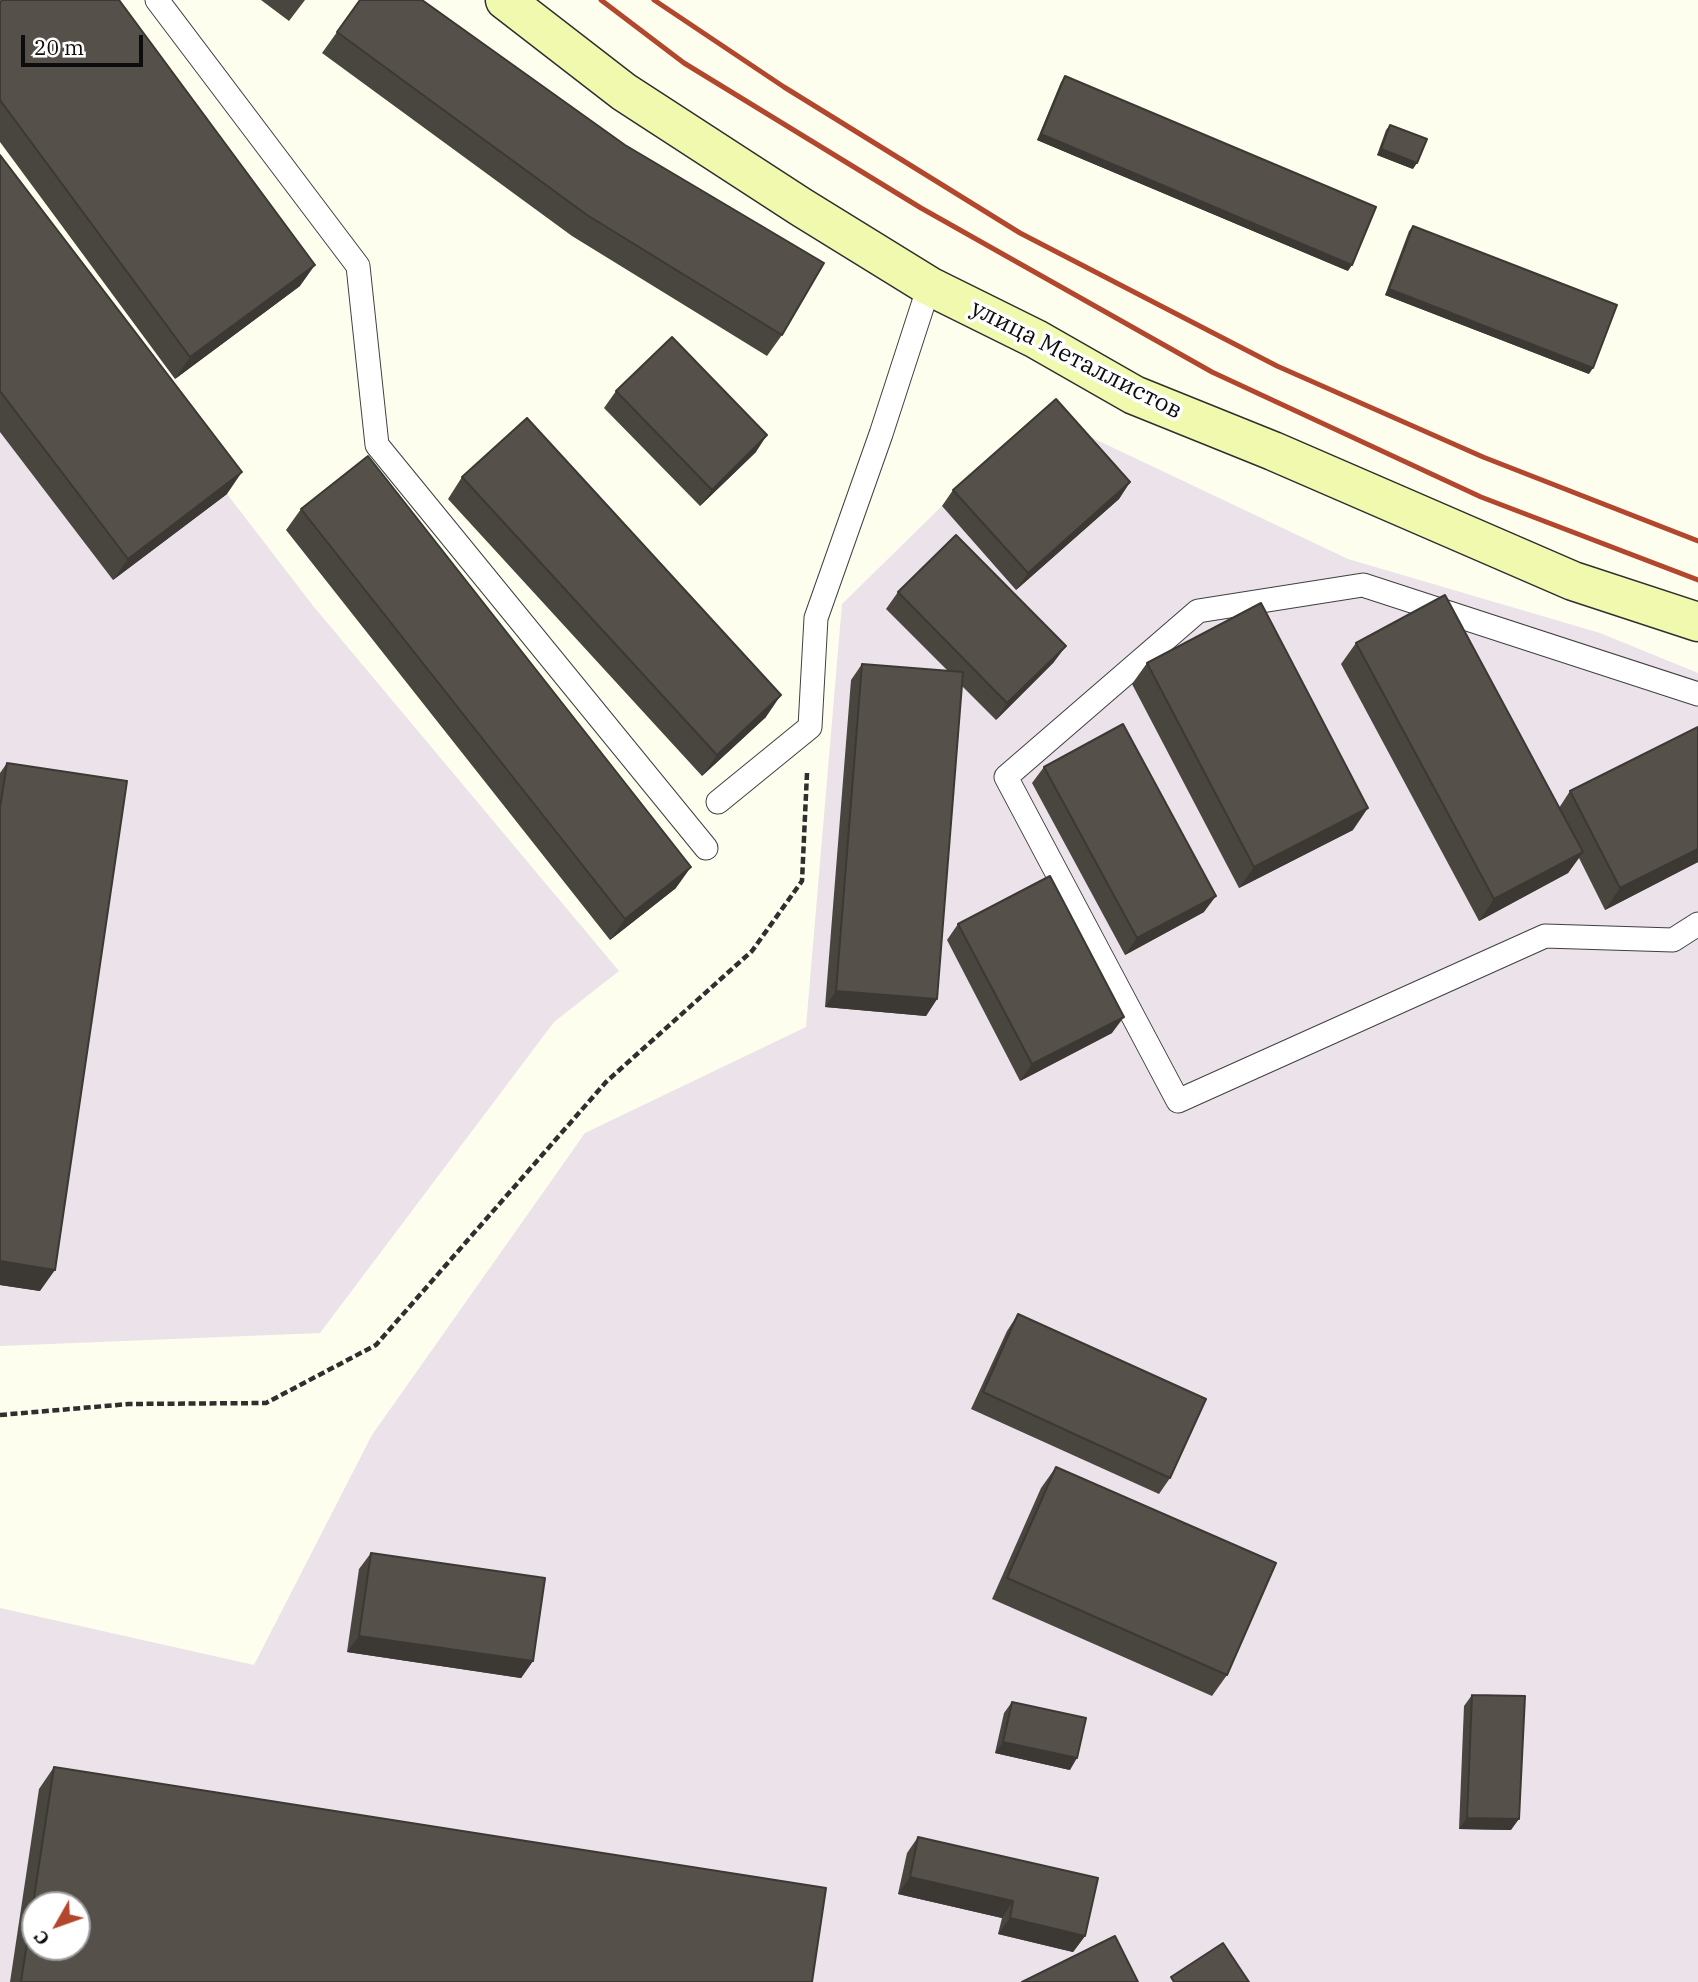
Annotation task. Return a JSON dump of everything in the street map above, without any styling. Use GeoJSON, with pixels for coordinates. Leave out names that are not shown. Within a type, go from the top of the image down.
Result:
{"type":"FeatureCollection","features":[{"type":"Feature","properties":{"kind":"main road","name":"улица Металлистов"},"geometry":{"type":"LineString","coordinates":[[505,0],[624,92],[801,207],[929,286],[1036,340],[1134,395],[1273,451],[1573,581],[1698,622]]}},
{"type":"Feature","properties":{"kind":"lane"},"geometry":{"type":"LineString","coordinates":[[157,0],[358,266],[377,445],[706,848]]}},
{"type":"Feature","properties":{"kind":"lane"},"geometry":{"type":"LineString","coordinates":[[718,802],[810,727],[816,618],[881,434],[929,286]]}},
{"type":"Feature","properties":{"kind":"lane"},"geometry":{"type":"LineString","coordinates":[[1698,694],[1363,585],[1198,611],[1006,777],[1178,1101],[1545,936],[1673,940],[1698,924]]}},
{"type":"Feature","properties":{"kind":"path"},"geometry":{"type":"LineString","coordinates":[[0,1415],[130,1405],[266,1403],[376,1345],[606,1082],[752,951],[802,881],[810,727]]}},
{"type":"Feature","properties":{"kind":"shaded area"},"geometry":{"type":"Polygon","coordinates":[[[0,199],[314,607],[619,971],[554,1022],[320,1333],[0,1346],[0,199]]]}},
{"type":"Feature","properties":{"kind":"shaded area"},"geometry":{"type":"Polygon","coordinates":[[[1044,415],[1348,559],[1600,633],[1698,673],[1698,1982],[0,1982],[0,1608],[254,1665],[372,1435],[585,1133],[806,1027],[842,604],[942,506],[1044,415]]]}},
{"type":"Feature","properties":{"kind":"building"},"geometry":{"type":"Polygon","coordinates":[[[2,0],[119,0],[315,265],[190,357],[0,100],[2,0]]]}},
{"type":"Feature","properties":{"kind":"building"},"geometry":{"type":"Polygon","coordinates":[[[360,0],[422,0],[625,145],[824,263],[782,335],[587,215],[337,32],[360,0]]]}},
{"type":"Feature","properties":{"kind":"building"},"geometry":{"type":"Polygon","coordinates":[[[1065,76],[1376,207],[1352,265],[1041,134],[1065,76]]]}},
{"type":"Feature","properties":{"kind":"building"},"geometry":{"type":"Polygon","coordinates":[[[1390,125],[1427,139],[1417,163],[1381,149],[1390,125]]]}},
{"type":"Feature","properties":{"kind":"building"},"geometry":{"type":"Polygon","coordinates":[[[0,155],[242,472],[128,559],[0,391],[0,155]]]}},
{"type":"Feature","properties":{"kind":"building"},"geometry":{"type":"Polygon","coordinates":[[[1413,226],[1617,305],[1593,368],[1389,289],[1413,226]]]}},
{"type":"Feature","properties":{"kind":"building"},"geometry":{"type":"Polygon","coordinates":[[[672,337],[767,435],[712,490],[616,391],[672,337]]]}},
{"type":"Feature","properties":{"kind":"building"},"geometry":{"type":"Polygon","coordinates":[[[1056,399],[1130,482],[1028,573],[953,490],[1056,399]]]}},
{"type":"Feature","properties":{"kind":"building"},"geometry":{"type":"Polygon","coordinates":[[[527,418],[781,695],[717,755],[462,477],[527,418]]]}},
{"type":"Feature","properties":{"kind":"building"},"geometry":{"type":"Polygon","coordinates":[[[368,456],[691,867],[625,919],[301,509],[368,456]]]}},
{"type":"Feature","properties":{"kind":"building"},"geometry":{"type":"Polygon","coordinates":[[[956,535],[1066,646],[1007,703],[898,592],[956,535]]]}},
{"type":"Feature","properties":{"kind":"building"},"geometry":{"type":"Polygon","coordinates":[[[1445,595],[1583,852],[1494,899],[1356,643],[1445,595]]]}},
{"type":"Feature","properties":{"kind":"building"},"geometry":{"type":"Polygon","coordinates":[[[1261,603],[1368,808],[1254,867],[1147,663],[1261,603]]]}},
{"type":"Feature","properties":{"kind":"building"},"geometry":{"type":"Polygon","coordinates":[[[862,664],[963,672],[937,999],[836,991],[862,664]]]}},
{"type":"Feature","properties":{"kind":"building"},"geometry":{"type":"Polygon","coordinates":[[[1123,724],[1216,896],[1137,938],[1044,767],[1123,724]]]}},
{"type":"Feature","properties":{"kind":"building"},"geometry":{"type":"Polygon","coordinates":[[[1698,727],[1698,849],[1620,888],[1570,791],[1698,727]]]}},
{"type":"Feature","properties":{"kind":"building"},"geometry":{"type":"Polygon","coordinates":[[[7,763],[127,781],[55,1270],[0,1261],[0,808],[7,763]]]}},
{"type":"Feature","properties":{"kind":"building"},"geometry":{"type":"Polygon","coordinates":[[[1050,876],[1124,1017],[1032,1064],[958,924],[1050,876]]]}},
{"type":"Feature","properties":{"kind":"building"},"geometry":{"type":"Polygon","coordinates":[[[1018,1314],[1206,1399],[1170,1478],[983,1392],[1018,1314]]]}},
{"type":"Feature","properties":{"kind":"building"},"geometry":{"type":"Polygon","coordinates":[[[1056,1467],[1276,1563],[1227,1675],[1007,1578],[1056,1467]]]}},
{"type":"Feature","properties":{"kind":"building"},"geometry":{"type":"Polygon","coordinates":[[[371,1553],[545,1578],[533,1661],[359,1636],[371,1553]]]}},
{"type":"Feature","properties":{"kind":"building"},"geometry":{"type":"Polygon","coordinates":[[[1472,1695],[1525,1696],[1519,1819],[1467,1818],[1472,1695]]]}},
{"type":"Feature","properties":{"kind":"building"},"geometry":{"type":"Polygon","coordinates":[[[1012,1702],[1086,1718],[1077,1758],[1003,1742],[1012,1702]]]}},
{"type":"Feature","properties":{"kind":"building"},"geometry":{"type":"Polygon","coordinates":[[[54,1767],[826,1888],[812,1982],[21,1982],[24,1961],[91,1961],[91,1891],[35,1891],[54,1767]]]}},
{"type":"Feature","properties":{"kind":"building"},"geometry":{"type":"Polygon","coordinates":[[[918,1837],[1098,1878],[1085,1936],[1010,1918],[1013,1901],[910,1877],[918,1837]]]}},
{"type":"Feature","properties":{"kind":"building"},"geometry":{"type":"Polygon","coordinates":[[[1115,1936],[1138,1982],[1022,1982],[1115,1936]]]}},
{"type":"Feature","properties":{"kind":"building"},"geometry":{"type":"Polygon","coordinates":[[[1223,1943],[1249,1982],[1174,1982],[1171,1977],[1223,1943]]]}},
{"type":"Feature","properties":{"kind":"railway"},"geometry":{"type":"LineString","coordinates":[[601,0],[684,63],[921,208],[1212,372],[1481,497],[1698,580]]}},
{"type":"Feature","properties":{"kind":"railway"},"geometry":{"type":"LineString","coordinates":[[654,0],[784,87],[1020,233],[1277,366],[1483,457],[1698,541]]}}]}
